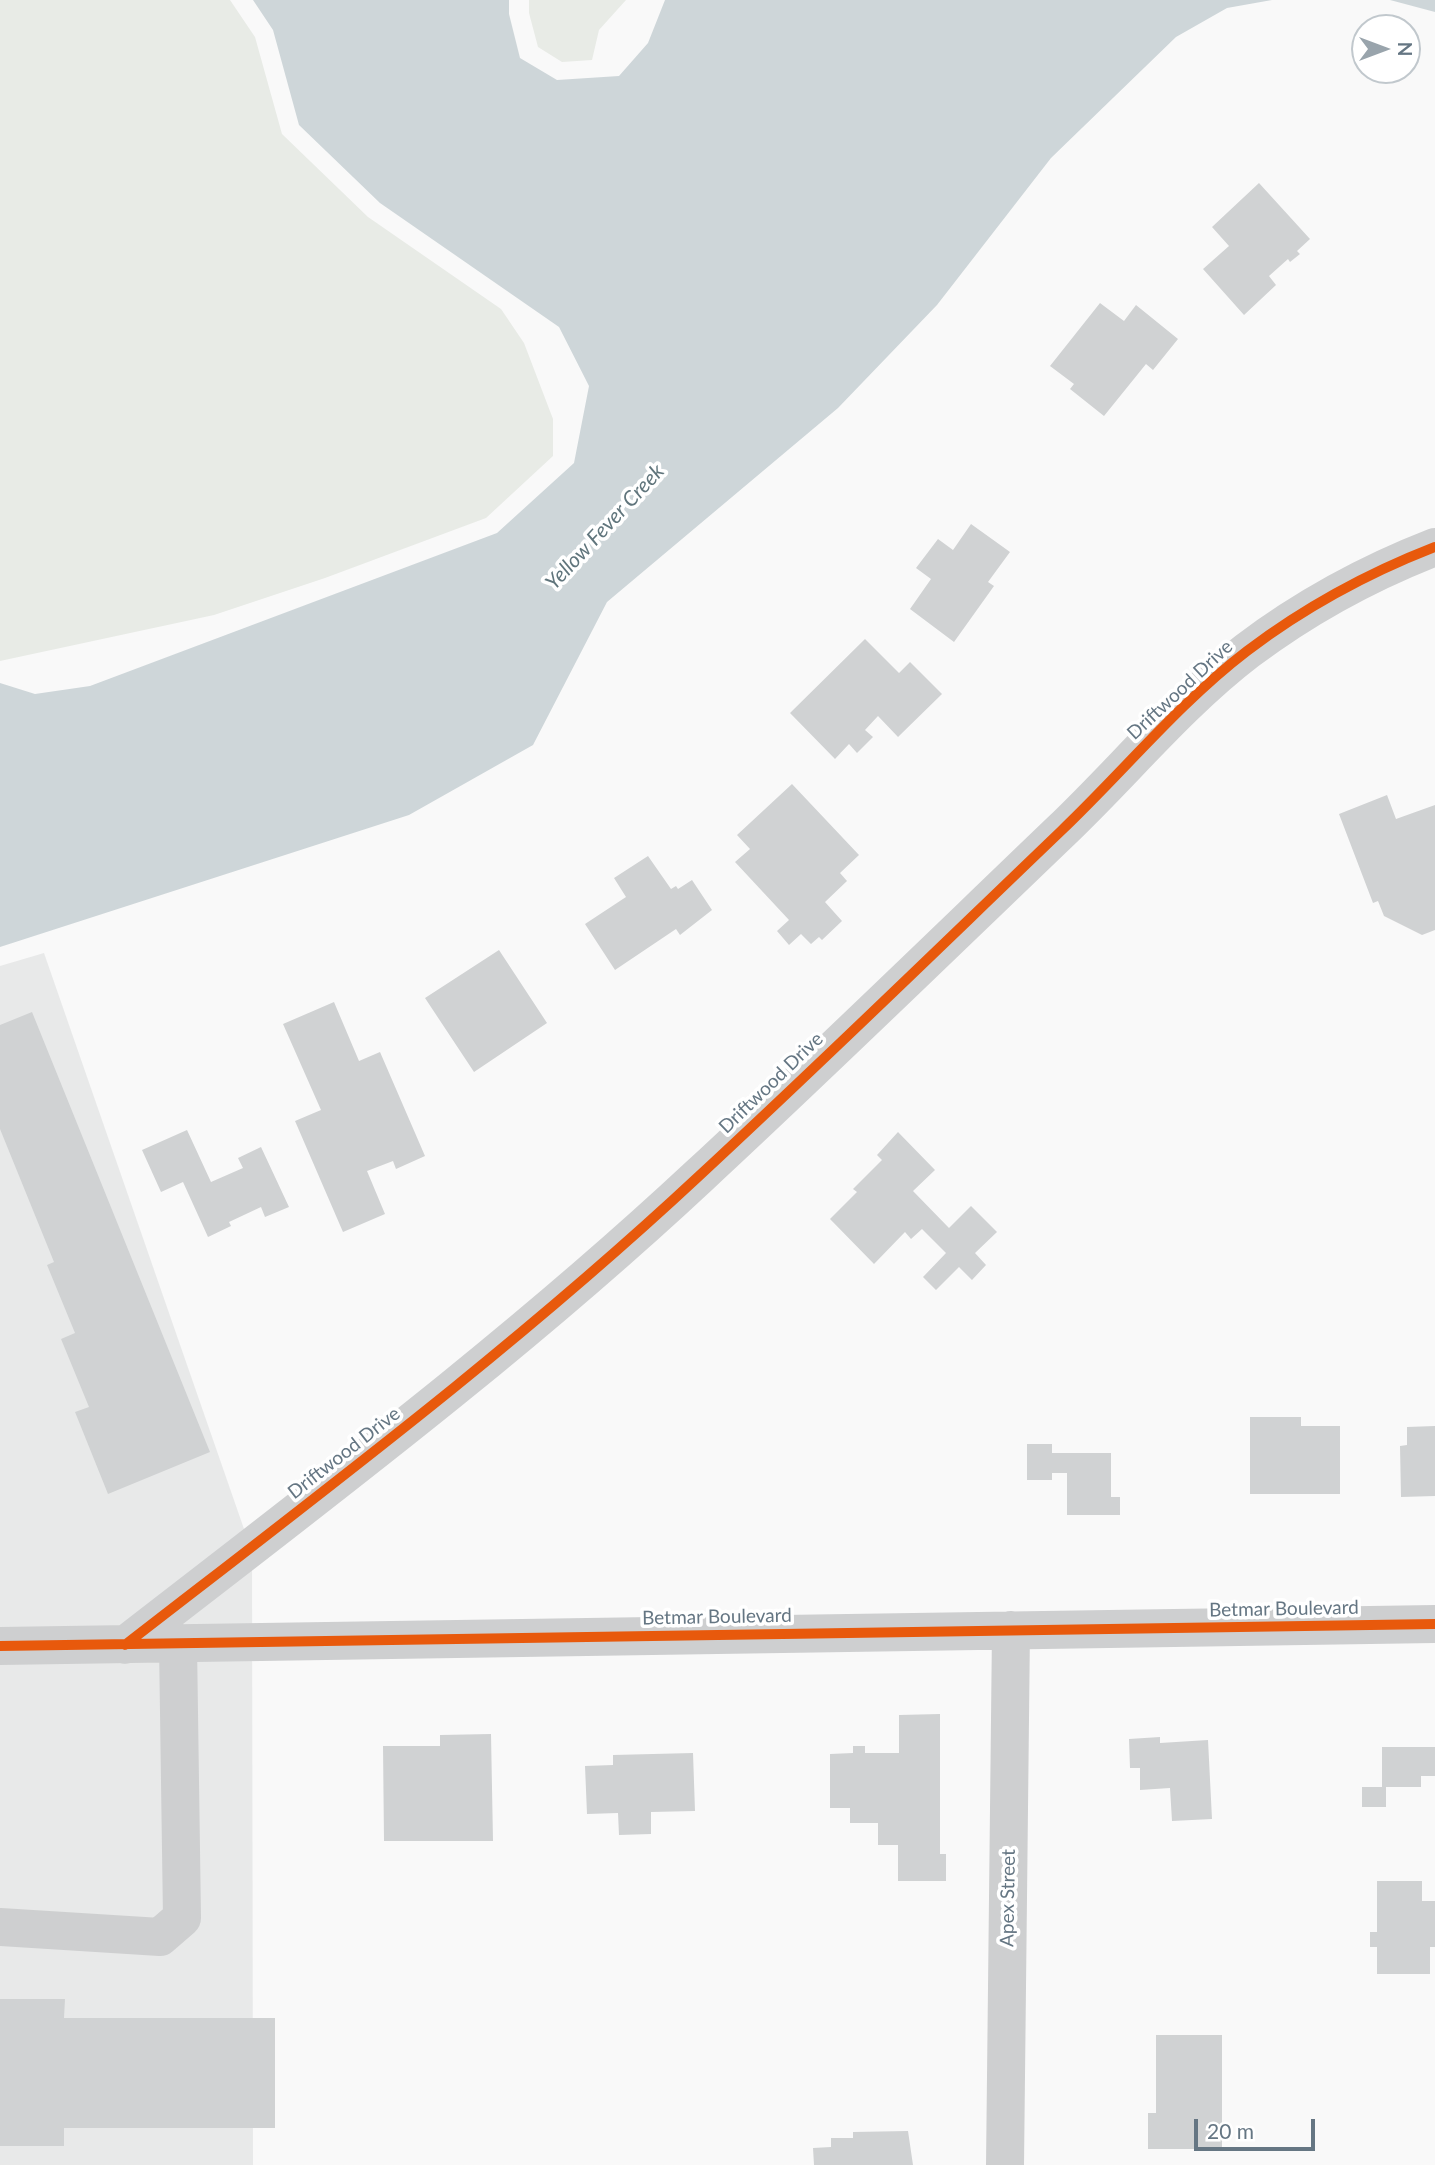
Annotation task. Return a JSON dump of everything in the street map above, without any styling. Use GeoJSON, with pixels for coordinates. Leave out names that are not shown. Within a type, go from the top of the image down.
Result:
{"type":"FeatureCollection","features":[{"type":"Feature","properties":{"kind":"street","name":"Driftwood Drive"},"geometry":{"type":"LineString","coordinates":[[125,1645],[447,1396],[579,1286],[720,1156],[1073,819],[1204,688],[1245,652],[1335,593],[1435,547]]}},
{"type":"Feature","properties":{"kind":"street","name":"Betmar Boulevard"},"geometry":{"type":"LineString","coordinates":[[0,1646],[1435,1624]]}},
{"type":"Feature","properties":{"kind":"street","name":"Apex Street"},"geometry":{"type":"LineString","coordinates":[[1005,2165],[1011,1630]]}},
{"type":"Feature","properties":{"kind":"street"},"geometry":{"type":"LineString","coordinates":[[0,1927],[160,1937],[182,1918],[178,1644]]}},
{"type":"Feature","properties":{"kind":"shaded area"},"geometry":{"type":"Polygon","coordinates":[[[0,0],[230,0],[255,37],[282,134],[368,217],[501,309],[524,343],[553,419],[553,456],[486,518],[325,578],[214,615],[0,661],[0,0]]]}},
{"type":"Feature","properties":{"kind":"shaded area"},"geometry":{"type":"Polygon","coordinates":[[[529,0],[626,0],[599,30],[592,60],[562,62],[538,47],[529,13],[529,0]]]}},
{"type":"Feature","properties":{"kind":"shaded area"},"geometry":{"type":"Polygon","coordinates":[[[44,953],[252,1552],[253,2165],[0,2165],[0,966],[44,953]]]}},
{"type":"Feature","properties":{"kind":"water","name":"Yellow Fever Creek"},"geometry":{"type":"Polygon","coordinates":[[[253,0],[509,0],[509,14],[520,58],[557,80],[619,76],[648,43],[665,0],[1272,0],[1227,8],[1176,37],[1051,158],[937,305],[838,408],[607,602],[533,745],[409,815],[0,947],[0,683],[35,694],[90,686],[497,533],[574,463],[589,386],[559,327],[380,203],[299,125],[273,30],[253,0]]]}},
{"type":"Feature","properties":{"kind":"water"},"geometry":{"type":"Polygon","coordinates":[[[1390,0],[1435,0],[1435,12],[1390,0]]]}},
{"type":"Feature","properties":{"kind":"building"},"geometry":{"type":"Polygon","coordinates":[[[1259,183],[1310,239],[1297,251],[1300,254],[1290,262],[1288,259],[1269,276],[1276,285],[1244,315],[1203,269],[1229,246],[1212,227],[1259,183]]]}},
{"type":"Feature","properties":{"kind":"building"},"geometry":{"type":"Polygon","coordinates":[[[1100,303],[1124,321],[1136,305],[1178,339],[1153,370],[1146,364],[1104,416],[1070,389],[1074,384],[1050,366],[1100,303]]]}},
{"type":"Feature","properties":{"kind":"building"},"geometry":{"type":"Polygon","coordinates":[[[971,524],[1010,552],[988,582],[994,586],[954,642],[910,609],[931,579],[916,568],[938,539],[953,550],[971,524]]]}},
{"type":"Feature","properties":{"kind":"building"},"geometry":{"type":"Polygon","coordinates":[[[865,639],[899,673],[910,662],[942,694],[898,737],[878,716],[865,730],[873,737],[857,753],[849,744],[835,759],[790,713],[865,639]]]}},
{"type":"Feature","properties":{"kind":"building"},"geometry":{"type":"Polygon","coordinates":[[[792,784],[859,855],[840,873],[847,881],[825,902],[842,921],[822,940],[819,937],[811,944],[801,934],[789,945],[777,931],[789,920],[735,862],[750,849],[737,835],[792,784]]]}},
{"type":"Feature","properties":{"kind":"building"},"geometry":{"type":"Polygon","coordinates":[[[1387,795],[1396,819],[1435,805],[1435,930],[1422,935],[1384,916],[1378,901],[1373,903],[1339,814],[1387,795]]]}},
{"type":"Feature","properties":{"kind":"building"},"geometry":{"type":"Polygon","coordinates":[[[648,856],[671,889],[676,886],[678,889],[692,880],[712,910],[680,935],[676,929],[615,970],[585,924],[626,897],[614,878],[648,856]]]}},
{"type":"Feature","properties":{"kind":"building"},"geometry":{"type":"Polygon","coordinates":[[[499,950],[547,1023],[474,1072],[425,998],[499,950]]]}},
{"type":"Feature","properties":{"kind":"building"},"geometry":{"type":"Polygon","coordinates":[[[334,1002],[359,1061],[380,1052],[425,1156],[396,1169],[393,1161],[367,1171],[385,1214],[343,1232],[295,1121],[321,1110],[283,1024],[334,1002]]]}},
{"type":"Feature","properties":{"kind":"building"},"geometry":{"type":"Polygon","coordinates":[[[32,1012],[210,1452],[108,1494],[75,1412],[89,1407],[61,1339],[75,1333],[47,1265],[54,1262],[0,1129],[0,1025],[32,1012]]]}},
{"type":"Feature","properties":{"kind":"building"},"geometry":{"type":"Polygon","coordinates":[[[187,1130],[211,1182],[243,1168],[238,1158],[261,1147],[289,1207],[265,1217],[261,1207],[229,1222],[231,1226],[208,1237],[183,1182],[161,1192],[142,1150],[187,1130]]]}},
{"type":"Feature","properties":{"kind":"building"},"geometry":{"type":"Polygon","coordinates":[[[898,1132],[935,1170],[913,1191],[949,1228],[971,1206],[997,1232],[975,1253],[986,1265],[972,1280],[959,1267],[936,1290],[923,1277],[946,1253],[922,1229],[911,1239],[905,1232],[874,1264],[830,1219],[857,1192],[853,1189],[882,1160],[877,1155],[898,1132]]]}},
{"type":"Feature","properties":{"kind":"building"},"geometry":{"type":"Polygon","coordinates":[[[1250,1417],[1301,1417],[1301,1426],[1340,1426],[1340,1494],[1250,1494],[1250,1417]]]}},
{"type":"Feature","properties":{"kind":"building"},"geometry":{"type":"Polygon","coordinates":[[[1435,1426],[1435,1496],[1401,1497],[1400,1446],[1407,1445],[1407,1427],[1435,1426]]]}},
{"type":"Feature","properties":{"kind":"building"},"geometry":{"type":"Polygon","coordinates":[[[1027,1444],[1052,1444],[1052,1453],[1111,1453],[1111,1497],[1120,1497],[1120,1515],[1067,1515],[1067,1473],[1052,1473],[1052,1480],[1027,1480],[1027,1444]]]}},
{"type":"Feature","properties":{"kind":"building"},"geometry":{"type":"Polygon","coordinates":[[[940,1714],[940,1854],[946,1854],[946,1881],[898,1881],[898,1845],[878,1845],[878,1823],[850,1823],[850,1808],[830,1808],[830,1754],[853,1753],[853,1746],[865,1746],[865,1753],[899,1753],[899,1715],[940,1714]]]}},
{"type":"Feature","properties":{"kind":"building"},"geometry":{"type":"Polygon","coordinates":[[[491,1734],[493,1841],[384,1841],[383,1746],[440,1746],[440,1735],[491,1734]]]}},
{"type":"Feature","properties":{"kind":"building"},"geometry":{"type":"Polygon","coordinates":[[[1160,1737],[1160,1743],[1208,1740],[1212,1819],[1172,1821],[1170,1788],[1140,1790],[1140,1768],[1130,1768],[1129,1739],[1160,1737]]]}},
{"type":"Feature","properties":{"kind":"building"},"geometry":{"type":"Polygon","coordinates":[[[1382,1747],[1435,1747],[1435,1776],[1421,1776],[1421,1787],[1386,1787],[1386,1807],[1362,1807],[1362,1787],[1382,1787],[1382,1747]]]}},
{"type":"Feature","properties":{"kind":"building"},"geometry":{"type":"Polygon","coordinates":[[[693,1753],[695,1811],[651,1812],[651,1834],[619,1835],[618,1813],[587,1814],[585,1766],[613,1765],[613,1755],[693,1753]]]}},
{"type":"Feature","properties":{"kind":"building"},"geometry":{"type":"Polygon","coordinates":[[[1377,1881],[1422,1881],[1422,1901],[1435,1901],[1435,1947],[1430,1947],[1430,1974],[1377,1974],[1377,1947],[1370,1947],[1370,1932],[1377,1932],[1377,1881]]]}},
{"type":"Feature","properties":{"kind":"building"},"geometry":{"type":"Polygon","coordinates":[[[0,1999],[65,1999],[64,2018],[275,2018],[275,2128],[64,2128],[64,2146],[0,2146],[0,1999]]]}},
{"type":"Feature","properties":{"kind":"building"},"geometry":{"type":"Polygon","coordinates":[[[1156,2035],[1222,2035],[1222,2149],[1148,2149],[1148,2113],[1156,2113],[1156,2035]]]}},
{"type":"Feature","properties":{"kind":"building"},"geometry":{"type":"Polygon","coordinates":[[[908,2131],[913,2165],[814,2165],[813,2148],[831,2147],[831,2138],[853,2138],[853,2132],[908,2131]]]}},
{"type":"Feature","properties":{"kind":"cycle path"},"geometry":{"type":"LineString","coordinates":[[125,1645],[490,1359],[630,1238],[881,1004],[1222,671],[1269,635],[1314,606],[1385,568],[1435,547]]}},
{"type":"Feature","properties":{"kind":"cycle path"},"geometry":{"type":"LineString","coordinates":[[0,1646],[1435,1624]]}}]}
